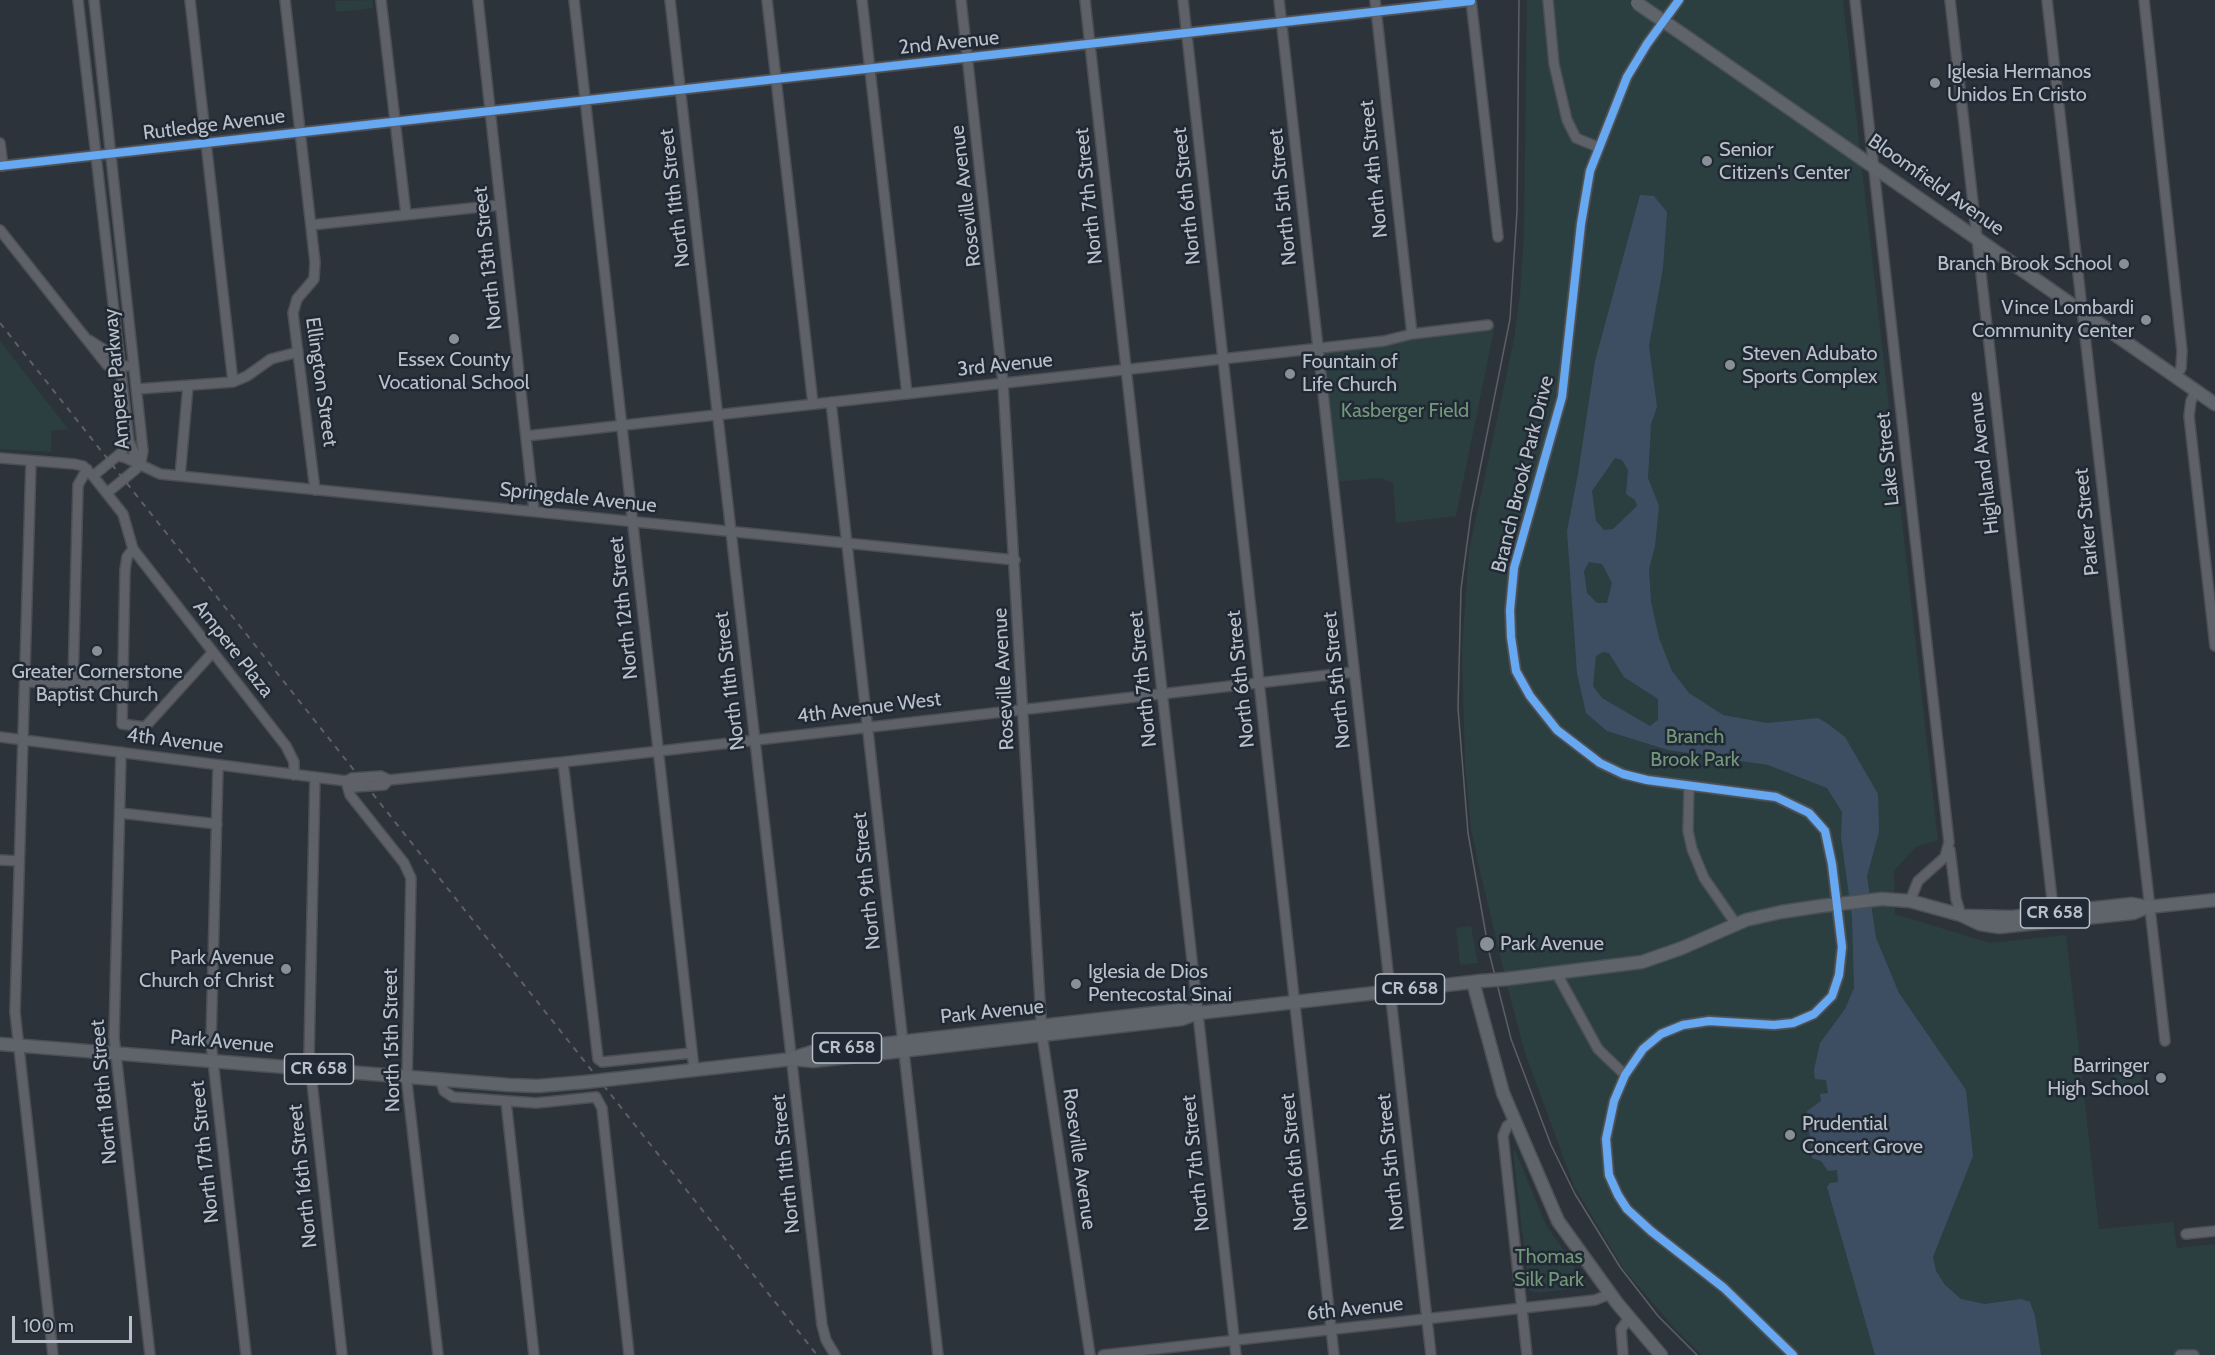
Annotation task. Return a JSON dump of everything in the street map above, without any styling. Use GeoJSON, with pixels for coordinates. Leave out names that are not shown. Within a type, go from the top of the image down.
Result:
{"type":"FeatureCollection","features":[{"type":"Feature","properties":{"kind":"main road","name":"Bloomfield Avenue"},"geometry":{"type":"LineString","coordinates":[[1635,1],[2215,404]]}},
{"type":"Feature","properties":{"kind":"main road","name":"Park Avenue"},"geometry":{"type":"LineString","coordinates":[[0,1044],[531,1086],[792,1059],[806,1053],[1182,1019],[1198,1013],[1557,974],[1652,959],[1737,924],[1773,913],[1882,899],[1911,901],[1961,915],[2005,917],[2133,913],[2148,907],[2215,900]]}},
{"type":"Feature","properties":{"kind":"main road"},"geometry":{"type":"LineString","coordinates":[[1477,982],[1501,1087],[1560,1226],[1610,1294],[1661,1355]]}},
{"type":"Feature","properties":{"kind":"street","name":"Ampere Parkway"},"geometry":{"type":"LineString","coordinates":[[78,0],[129,441],[140,465]]}},
{"type":"Feature","properties":{"kind":"street","name":"Ampere Parkway"},"geometry":{"type":"LineString","coordinates":[[94,0],[135,365],[143,451],[140,465]]}},
{"type":"Feature","properties":{"kind":"street"},"geometry":{"type":"LineString","coordinates":[[190,0],[233,382]]}},
{"type":"Feature","properties":{"kind":"street","name":"Ellington Street"},"geometry":{"type":"LineString","coordinates":[[285,0],[316,274],[295,303],[293,318],[315,490]]}},
{"type":"Feature","properties":{"kind":"street"},"geometry":{"type":"LineString","coordinates":[[381,0],[406,215]]}},
{"type":"Feature","properties":{"kind":"street","name":"North 13th Street"},"geometry":{"type":"LineString","coordinates":[[478,0],[534,511]]}},
{"type":"Feature","properties":{"kind":"street","name":"North 12th Street"},"geometry":{"type":"LineString","coordinates":[[574,0],[694,1070]]}},
{"type":"Feature","properties":{"kind":"street","name":"North 11th Street"},"geometry":{"type":"LineString","coordinates":[[670,0],[822,1325],[826,1340],[836,1355]]}},
{"type":"Feature","properties":{"kind":"street"},"geometry":{"type":"LineString","coordinates":[[766,0],[813,404]]}},
{"type":"Feature","properties":{"kind":"street"},"geometry":{"type":"LineString","coordinates":[[862,0],[906,394]]}},
{"type":"Feature","properties":{"kind":"street","name":"Roseville Avenue"},"geometry":{"type":"LineString","coordinates":[[961,0],[1004,383],[1042,1030],[1090,1355]]}},
{"type":"Feature","properties":{"kind":"street","name":"North 7th Street"},"geometry":{"type":"LineString","coordinates":[[1085,0],[1236,1355]]}},
{"type":"Feature","properties":{"kind":"street","name":"North 6th Street"},"geometry":{"type":"LineString","coordinates":[[1183,0],[1334,1355]]}},
{"type":"Feature","properties":{"kind":"street","name":"North 5th Street"},"geometry":{"type":"LineString","coordinates":[[1279,0],[1431,1355]]}},
{"type":"Feature","properties":{"kind":"street","name":"North 4th Street"},"geometry":{"type":"LineString","coordinates":[[1375,0],[1412,334]]}},
{"type":"Feature","properties":{"kind":"street"},"geometry":{"type":"LineString","coordinates":[[1548,0],[1554,64],[1567,120],[1576,138],[1598,147]]}},
{"type":"Feature","properties":{"kind":"street","name":"Branch Brook Park Drive"},"geometry":{"type":"LineString","coordinates":[[1679,0],[1633,65],[1598,147],[1584,202],[1562,397],[1513,577],[1510,610],[1513,655],[1519,677],[1551,724],[1578,748],[1623,774],[1689,786],[1749,791],[1776,797],[1803,810],[1822,826],[1831,856],[1842,947],[1839,975],[1830,999],[1804,1019],[1781,1025],[1715,1020],[1676,1027],[1652,1040],[1625,1075],[1614,1101],[1606,1139],[1609,1175],[1618,1196],[1645,1226],[1716,1281],[1792,1355]]}},
{"type":"Feature","properties":{"kind":"street","name":"Lake Street"},"geometry":{"type":"LineString","coordinates":[[1855,0],[1949,842],[1956,899],[1961,915]]}},
{"type":"Feature","properties":{"kind":"street","name":"Highland Avenue"},"geometry":{"type":"LineString","coordinates":[[1950,0],[2054,917]]}},
{"type":"Feature","properties":{"kind":"street","name":"Parker Street"},"geometry":{"type":"LineString","coordinates":[[2047,0],[2165,1041]]}},
{"type":"Feature","properties":{"kind":"street"},"geometry":{"type":"LineString","coordinates":[[2144,0],[2182,351],[2181,368],[2176,376]]}},
{"type":"Feature","properties":{"kind":"street"},"geometry":{"type":"LineString","coordinates":[[1471,1],[1498,237]]}},
{"type":"Feature","properties":{"kind":"street","name":"2nd Avenue"},"geometry":{"type":"LineString","coordinates":[[431,118],[1471,1]]}},
{"type":"Feature","properties":{"kind":"street","name":"Rutledge Avenue"},"geometry":{"type":"LineString","coordinates":[[1,166],[431,118]]}},
{"type":"Feature","properties":{"kind":"street"},"geometry":{"type":"LineString","coordinates":[[0,142],[1,166]]}},
{"type":"Feature","properties":{"kind":"street"},"geometry":{"type":"LineString","coordinates":[[311,225],[500,205]]}},
{"type":"Feature","properties":{"kind":"street"},"geometry":{"type":"LineString","coordinates":[[0,230],[107,365],[135,365]]}},
{"type":"Feature","properties":{"kind":"street","name":"3rd Avenue"},"geometry":{"type":"LineString","coordinates":[[526,436],[1384,341],[1412,334],[1488,325]]}},
{"type":"Feature","properties":{"kind":"street"},"geometry":{"type":"LineString","coordinates":[[97,344],[116,333]]}},
{"type":"Feature","properties":{"kind":"street"},"geometry":{"type":"LineString","coordinates":[[84,337],[111,354],[120,366]]}},
{"type":"Feature","properties":{"kind":"street"},"geometry":{"type":"LineString","coordinates":[[137,389],[233,382],[242,379],[271,359],[298,352]]}},
{"type":"Feature","properties":{"kind":"street"},"geometry":{"type":"LineString","coordinates":[[180,476],[188,386]]}},
{"type":"Feature","properties":{"kind":"street"},"geometry":{"type":"LineString","coordinates":[[2196,391],[2191,401],[2189,416],[2215,646]]}},
{"type":"Feature","properties":{"kind":"street","name":"North 9th Street"},"geometry":{"type":"LineString","coordinates":[[831,402],[938,1355]]}},
{"type":"Feature","properties":{"kind":"street"},"geometry":{"type":"LineString","coordinates":[[73,684],[78,485],[90,472],[118,456],[129,441]]}},
{"type":"Feature","properties":{"kind":"street","name":"Springdale Avenue"},"geometry":{"type":"LineString","coordinates":[[118,456],[156,473],[180,476],[1015,560]]}},
{"type":"Feature","properties":{"kind":"street"},"geometry":{"type":"LineString","coordinates":[[0,458],[74,464],[90,472],[123,514],[133,549],[127,557],[125,570],[122,724],[145,727],[213,652]]}},
{"type":"Feature","properties":{"kind":"street"},"geometry":{"type":"LineString","coordinates":[[31,461],[15,1012],[53,1355]]}},
{"type":"Feature","properties":{"kind":"street"},"geometry":{"type":"LineString","coordinates":[[107,493],[140,465]]}},
{"type":"Feature","properties":{"kind":"street","name":"Ampere Plaza"},"geometry":{"type":"LineString","coordinates":[[133,549],[286,746],[294,762],[294,775]]}},
{"type":"Feature","properties":{"kind":"street","name":"4th Avenue West"},"geometry":{"type":"LineString","coordinates":[[389,780],[1354,672]]}},
{"type":"Feature","properties":{"kind":"street"},"geometry":{"type":"LineString","coordinates":[[24,682],[123,685]]}},
{"type":"Feature","properties":{"kind":"street","name":"4th Avenue"},"geometry":{"type":"LineString","coordinates":[[0,737],[346,781],[352,778],[381,776],[389,780]]}},
{"type":"Feature","properties":{"kind":"street","name":"North 18th Street"},"geometry":{"type":"LineString","coordinates":[[121,752],[114,1032],[150,1355]]}},
{"type":"Feature","properties":{"kind":"street"},"geometry":{"type":"LineString","coordinates":[[563,762],[598,1059],[602,1062],[692,1053]]}},
{"type":"Feature","properties":{"kind":"street","name":"North 17th Street"},"geometry":{"type":"LineString","coordinates":[[218,765],[213,1061],[246,1355]]}},
{"type":"Feature","properties":{"kind":"street","name":"North 16th Street"},"geometry":{"type":"LineString","coordinates":[[315,777],[309,1069],[342,1355]]}},
{"type":"Feature","properties":{"kind":"street","name":"North 15th Street"},"geometry":{"type":"LineString","coordinates":[[346,781],[350,795],[410,872],[407,1076],[438,1355]]}},
{"type":"Feature","properties":{"kind":"street"},"geometry":{"type":"LineString","coordinates":[[1689,786],[1688,831],[1692,849],[1704,878],[1737,924]]}},
{"type":"Feature","properties":{"kind":"street"},"geometry":{"type":"LineString","coordinates":[[120,813],[217,824]]}},
{"type":"Feature","properties":{"kind":"street"},"geometry":{"type":"LineString","coordinates":[[1911,901],[1918,882],[1945,857],[1949,842]]}},
{"type":"Feature","properties":{"kind":"street"},"geometry":{"type":"LineString","coordinates":[[0,860],[19,861]]}},
{"type":"Feature","properties":{"kind":"street"},"geometry":{"type":"LineString","coordinates":[[1557,974],[1576,1014],[1598,1049],[1625,1075]]}},
{"type":"Feature","properties":{"kind":"street"},"geometry":{"type":"LineString","coordinates":[[440,1079],[442,1089],[450,1096],[536,1103],[596,1097],[602,1108],[629,1355]]}},
{"type":"Feature","properties":{"kind":"street"},"geometry":{"type":"LineString","coordinates":[[506,1101],[534,1355]]}},
{"type":"Feature","properties":{"kind":"street"},"geometry":{"type":"LineString","coordinates":[[1515,1120],[1507,1126],[1503,1140],[1527,1355]]}},
{"type":"Feature","properties":{"kind":"street"},"geometry":{"type":"LineString","coordinates":[[2186,1234],[2215,1231]]}},
{"type":"Feature","properties":{"kind":"street","name":"6th Avenue"},"geometry":{"type":"LineString","coordinates":[[1103,1355],[1595,1300],[1610,1294]]}},
{"type":"Feature","properties":{"kind":"street"},"geometry":{"type":"LineString","coordinates":[[1623,1355],[1621,1329],[1629,1318]]}},
{"type":"Feature","properties":{"kind":"street"},"geometry":{"type":"LineString","coordinates":[[2180,1355],[2194,1355]]}},
{"type":"Feature","properties":{"kind":"green space"},"geometry":{"type":"Polygon","coordinates":[[[372,0],[373,8],[336,12],[335,1],[372,0]]]}},
{"type":"Feature","properties":{"kind":"green space","name":"Branch Brook Park"},"geometry":{"type":"Polygon","coordinates":[[[1527,0],[1843,0],[1938,840],[1916,847],[1894,871],[1895,914],[1990,943],[2066,935],[2099,1229],[2173,1222],[2177,1248],[2215,1244],[2215,1355],[1702,1355],[1675,1329],[1623,1268],[1574,1186],[1525,1053],[1510,997],[1471,828],[1465,764],[1462,649],[1469,551],[1514,339],[1520,294],[1524,233],[1527,0]]]}},
{"type":"Feature","properties":{"kind":"green space","name":"Kasberger Field"},"geometry":{"type":"Polygon","coordinates":[[[1495,325],[1456,516],[1396,523],[1393,483],[1380,478],[1334,482],[1323,350],[1495,325]]]}},
{"type":"Feature","properties":{"kind":"green space"},"geometry":{"type":"Polygon","coordinates":[[[0,341],[68,429],[51,431],[51,452],[0,449],[0,341]]]}},
{"type":"Feature","properties":{"kind":"green space"},"geometry":{"type":"Polygon","coordinates":[[[1471,926],[1478,963],[1460,965],[1456,928],[1471,926]]]}},
{"type":"Feature","properties":{"kind":"green space"},"geometry":{"type":"Polygon","coordinates":[[[2140,1066],[2142,1086],[2115,1089],[2112,1069],[2140,1066]]]}},
{"type":"Feature","properties":{"kind":"green space","name":"Thomas Silk Park"},"geometry":{"type":"Polygon","coordinates":[[[1515,1150],[1546,1225],[1589,1287],[1536,1293],[1529,1290],[1513,1151],[1515,1150]]]}},
{"type":"Feature","properties":{"kind":"water"},"geometry":{"type":"Polygon","coordinates":[[[1640,195],[1654,196],[1667,212],[1663,268],[1649,346],[1657,407],[1651,424],[1648,478],[1659,506],[1655,546],[1649,569],[1651,602],[1659,638],[1672,671],[1689,693],[1723,715],[1767,723],[1818,718],[1828,724],[1845,737],[1878,794],[1879,832],[1867,876],[1876,938],[1899,993],[1966,1090],[1973,1156],[1933,1257],[1936,1271],[1945,1285],[1961,1299],[1985,1304],[2021,1299],[2030,1302],[2035,1316],[2041,1355],[1875,1355],[1827,1187],[1830,1183],[1838,1182],[1837,1170],[1828,1171],[1821,1161],[1812,1158],[1807,1111],[1821,1101],[1820,1094],[1828,1093],[1826,1080],[1815,1079],[1814,1070],[1820,1043],[1845,1009],[1854,988],[1852,917],[1841,837],[1842,812],[1827,788],[1768,765],[1668,750],[1607,731],[1586,713],[1577,673],[1567,531],[1595,361],[1640,195]],[[1615,458],[1592,491],[1596,521],[1604,530],[1613,529],[1637,506],[1635,500],[1626,494],[1628,470],[1622,460],[1615,458]],[[1589,562],[1584,571],[1587,593],[1597,603],[1607,603],[1612,583],[1602,564],[1589,562]],[[1603,652],[1596,656],[1593,686],[1602,698],[1650,726],[1658,720],[1658,699],[1624,677],[1609,653],[1603,652]]]}},
{"type":"Feature","properties":{"kind":"tram line"},"geometry":{"type":"LineString","coordinates":[[1519,0],[1517,211],[1510,319],[1471,514],[1461,589],[1458,708],[1468,833],[1489,952],[1511,1039],[1551,1145],[1575,1194],[1620,1267],[1658,1316],[1697,1355]]}},
{"type":"Feature","properties":{"kind":"railway"},"geometry":{"type":"LineString","coordinates":[[0,323],[817,1355]]}},
{"type":"Feature","properties":{"kind":"cycle path"},"geometry":{"type":"LineString","coordinates":[[1679,0],[1647,44],[1627,77],[1590,171],[1581,224],[1562,397],[1514,568],[1510,610],[1511,637],[1516,671],[1530,696],[1557,730],[1600,763],[1623,774],[1647,780],[1776,797],[1809,813],[1825,831],[1832,864],[1842,947],[1839,975],[1832,996],[1814,1014],[1793,1023],[1774,1025],[1709,1021],[1683,1025],[1661,1034],[1643,1049],[1625,1075],[1614,1101],[1606,1139],[1609,1175],[1627,1209],[1651,1231],[1724,1288],[1793,1355]]}},
{"type":"Feature","properties":{"kind":"cycle path"},"geometry":{"type":"LineString","coordinates":[[0,166],[1471,1]]}},
{"type":"Feature","properties":{"kind":"place","name":"Iglesia Hermanos Unidos En Cristo"},"geometry":{"type":"Point","coordinates":[1935,83]}},
{"type":"Feature","properties":{"kind":"place","name":"Senior Citizen's Center"},"geometry":{"type":"Point","coordinates":[1707,161]}},
{"type":"Feature","properties":{"kind":"place","name":"Branch Brook School"},"geometry":{"type":"Point","coordinates":[2124,264]}},
{"type":"Feature","properties":{"kind":"place","name":"Vince Lombardi Community Center"},"geometry":{"type":"Point","coordinates":[2146,320]}},
{"type":"Feature","properties":{"kind":"place","name":"Essex County Vocational School"},"geometry":{"type":"Point","coordinates":[454,339]}},
{"type":"Feature","properties":{"kind":"place","name":"Steven Adubato Sports Complex"},"geometry":{"type":"Point","coordinates":[1730,365]}},
{"type":"Feature","properties":{"kind":"place","name":"Fountain of Life Church"},"geometry":{"type":"Point","coordinates":[1290,374]}},
{"type":"Feature","properties":{"kind":"place","name":"Greater Cornerstone Baptist Church"},"geometry":{"type":"Point","coordinates":[97,651]}},
{"type":"Feature","properties":{"kind":"place","name":"Park Avenue"},"geometry":{"type":"Point","coordinates":[1487,944]}},
{"type":"Feature","properties":{"kind":"place","name":"Park Avenue Church of Christ"},"geometry":{"type":"Point","coordinates":[286,969]}},
{"type":"Feature","properties":{"kind":"place","name":"Iglesia de Dios Pentecostal Sinai"},"geometry":{"type":"Point","coordinates":[1076,984]}},
{"type":"Feature","properties":{"kind":"place","name":"Barringer High School"},"geometry":{"type":"Point","coordinates":[2161,1078]}},
{"type":"Feature","properties":{"kind":"place","name":"Prudential Concert Grove"},"geometry":{"type":"Point","coordinates":[1790,1135]}}]}
